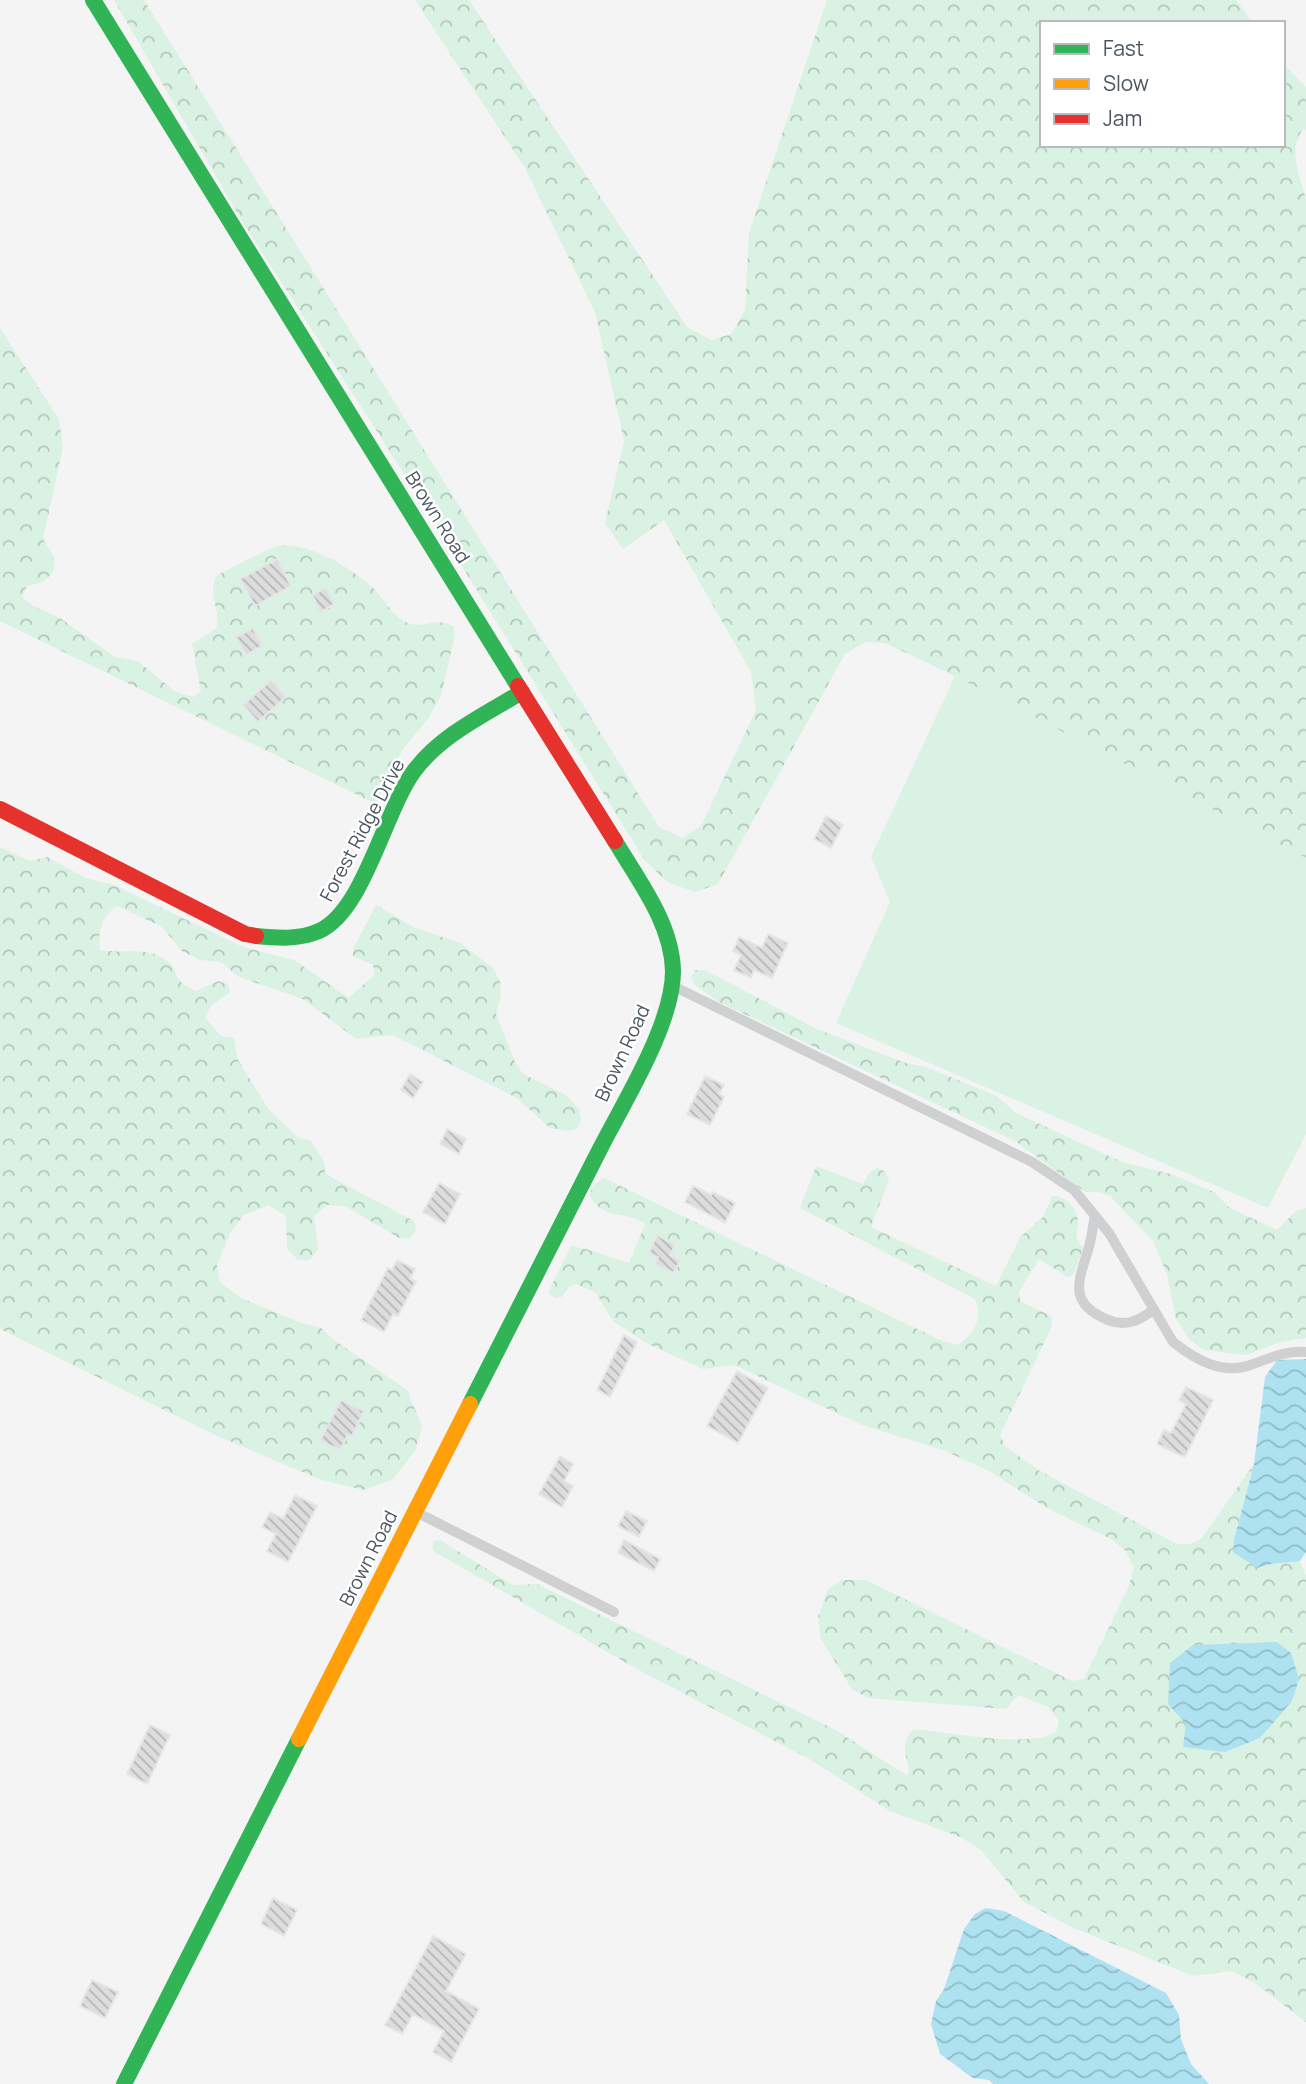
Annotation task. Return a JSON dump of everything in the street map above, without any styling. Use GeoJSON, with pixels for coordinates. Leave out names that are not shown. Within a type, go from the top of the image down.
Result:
{"type":"FeatureCollection","features":[{"type":"Feature","properties":{"kind":"street","name":"Brown Road"},"geometry":{"type":"LineString","coordinates":[[93,0],[649,897],[665,934],[672,959],[673,986],[662,1022],[643,1064],[124,2084]]}},
{"type":"Feature","properties":{"kind":"street","name":"Forest Ridge Drive"},"geometry":{"type":"LineString","coordinates":[[0,809],[245,934],[289,938],[314,933],[337,920],[355,893],[414,771],[437,746],[522,692]]}},
{"type":"Feature","properties":{"kind":"lane"},"geometry":{"type":"LineString","coordinates":[[673,986],[1031,1162],[1074,1190],[1109,1233],[1173,1342],[1187,1353],[1208,1364],[1231,1370],[1271,1356],[1306,1352]]}},
{"type":"Feature","properties":{"kind":"lane"},"geometry":{"type":"LineString","coordinates":[[1095,1216],[1079,1277],[1079,1290],[1084,1304],[1095,1315],[1114,1322],[1139,1321],[1153,1310]]}},
{"type":"Feature","properties":{"kind":"lane"},"geometry":{"type":"LineString","coordinates":[[415,1511],[614,1612]]}},
{"type":"Feature","properties":{"kind":"green space"},"geometry":{"type":"Polygon","coordinates":[[[114,0],[144,0],[659,827],[682,838],[701,826],[756,710],[751,672],[664,520],[623,549],[605,523],[624,441],[595,312],[525,168],[415,0],[469,0],[688,328],[712,340],[731,334],[745,310],[749,233],[827,0],[1236,0],[1252,21],[1040,21],[1040,147],[1285,147],[1285,65],[1306,87],[1306,130],[1303,129],[1298,137],[1295,154],[1306,199],[1306,858],[955,676],[885,643],[865,642],[845,654],[718,884],[695,892],[667,882],[644,859],[424,505],[239,216],[114,0]]]}},
{"type":"Feature","properties":{"kind":"green space"},"geometry":{"type":"Polygon","coordinates":[[[0,328],[59,419],[63,447],[43,539],[55,558],[53,572],[43,582],[27,586],[22,597],[33,606],[60,618],[115,657],[138,661],[176,692],[194,697],[201,691],[192,644],[216,629],[213,591],[216,576],[280,546],[316,552],[353,572],[372,587],[394,613],[411,624],[440,622],[453,626],[455,635],[441,695],[428,719],[402,750],[376,804],[0,621],[0,328]]]}},
{"type":"Feature","properties":{"kind":"green space"},"geometry":{"type":"Polygon","coordinates":[[[955,676],[1306,858],[1306,1134],[1268,1208],[836,1023],[890,902],[871,857],[955,676]]]}},
{"type":"Feature","properties":{"kind":"green space"},"geometry":{"type":"Polygon","coordinates":[[[0,847],[30,861],[47,857],[86,878],[114,885],[243,947],[294,960],[349,998],[375,974],[373,965],[353,956],[353,949],[376,905],[413,927],[460,943],[493,968],[500,981],[501,996],[496,1014],[515,1062],[523,1074],[566,1095],[579,1109],[581,1119],[577,1129],[568,1131],[550,1128],[517,1098],[393,1035],[356,1039],[303,999],[239,977],[221,962],[200,960],[182,951],[162,927],[118,906],[104,919],[100,931],[100,950],[154,954],[170,964],[182,983],[196,991],[218,981],[228,984],[230,992],[211,1006],[205,1017],[221,1036],[234,1038],[238,1060],[269,1110],[299,1138],[310,1140],[325,1163],[325,1174],[414,1221],[416,1230],[409,1239],[399,1238],[345,1206],[326,1205],[314,1217],[318,1249],[310,1260],[298,1260],[287,1249],[286,1216],[269,1205],[244,1215],[230,1233],[217,1265],[220,1282],[241,1298],[299,1322],[321,1328],[334,1340],[407,1390],[422,1426],[415,1451],[392,1480],[364,1490],[321,1480],[213,1434],[0,1329],[0,847]]]}},
{"type":"Feature","properties":{"kind":"green space"},"geometry":{"type":"Polygon","coordinates":[[[695,970],[705,970],[817,1029],[906,1063],[926,1067],[997,1096],[1016,1113],[1122,1162],[1171,1174],[1214,1192],[1230,1208],[1277,1230],[1296,1211],[1306,1208],[1306,1338],[1281,1342],[1246,1355],[1204,1350],[1190,1340],[1176,1319],[1167,1274],[1153,1241],[1110,1196],[1085,1192],[1015,1141],[717,1001],[695,985],[691,977],[695,970]]]}},
{"type":"Feature","properties":{"kind":"green space"},"geometry":{"type":"Polygon","coordinates":[[[816,1166],[863,1184],[869,1173],[877,1168],[884,1171],[889,1180],[871,1227],[996,1286],[1021,1236],[1043,1217],[1052,1196],[1066,1200],[1073,1207],[1078,1221],[1076,1234],[1083,1248],[1074,1273],[1069,1278],[1039,1259],[1019,1292],[1020,1301],[1051,1316],[1052,1326],[1000,1435],[1005,1446],[1038,1470],[1177,1544],[1190,1544],[1201,1539],[1254,1464],[1234,1540],[1257,1568],[1300,1561],[1306,1576],[1306,2022],[1255,1983],[1232,1971],[1193,1976],[1076,1929],[1024,1902],[981,1850],[960,1837],[890,1811],[811,1760],[635,1668],[435,1552],[432,1547],[434,1541],[440,1540],[513,1585],[537,1584],[834,1729],[906,1775],[909,1772],[905,1744],[914,1729],[1009,1739],[1044,1737],[1056,1732],[1059,1721],[1048,1707],[1018,1695],[1006,1709],[868,1698],[852,1689],[821,1639],[818,1617],[828,1589],[842,1580],[866,1580],[1072,1681],[1084,1679],[1128,1588],[1134,1568],[1126,1551],[1111,1539],[1045,1507],[991,1472],[943,1450],[862,1425],[734,1365],[703,1369],[646,1343],[613,1321],[596,1293],[576,1284],[569,1287],[562,1297],[555,1298],[548,1293],[571,1246],[629,1263],[645,1224],[608,1212],[595,1203],[589,1195],[594,1185],[604,1178],[938,1339],[957,1345],[963,1341],[977,1320],[975,1299],[800,1208],[816,1166]]]}},
{"type":"Feature","properties":{"kind":"water"},"geometry":{"type":"Polygon","coordinates":[[[1306,1359],[1306,1552],[1300,1561],[1257,1568],[1233,1552],[1254,1464],[1265,1377],[1277,1360],[1306,1359]]]}},
{"type":"Feature","properties":{"kind":"water"},"geometry":{"type":"Polygon","coordinates":[[[1277,1642],[1291,1653],[1299,1679],[1292,1701],[1260,1738],[1225,1752],[1183,1747],[1186,1724],[1168,1704],[1170,1663],[1193,1645],[1277,1642]]]}},
{"type":"Feature","properties":{"kind":"water"},"geometry":{"type":"Polygon","coordinates":[[[986,1908],[1004,1911],[1166,1993],[1179,2015],[1181,2039],[1191,2064],[1209,2084],[993,2084],[989,2080],[973,2078],[940,2054],[931,2024],[936,2001],[944,1989],[964,1929],[975,1914],[986,1908]]]}},
{"type":"Feature","properties":{"kind":"building"},"geometry":{"type":"Polygon","coordinates":[[[277,559],[291,586],[255,606],[240,579],[277,559]]]}},
{"type":"Feature","properties":{"kind":"building"},"geometry":{"type":"Polygon","coordinates":[[[326,588],[334,604],[321,612],[312,595],[326,588]]]}},
{"type":"Feature","properties":{"kind":"building"},"geometry":{"type":"Polygon","coordinates":[[[253,628],[262,646],[246,655],[236,637],[253,628]]]}},
{"type":"Feature","properties":{"kind":"building"},"geometry":{"type":"Polygon","coordinates":[[[271,680],[286,697],[258,722],[243,705],[271,680]]]}},
{"type":"Feature","properties":{"kind":"building"},"geometry":{"type":"Polygon","coordinates":[[[826,816],[843,825],[831,848],[814,839],[826,816]]]}},
{"type":"Feature","properties":{"kind":"building"},"geometry":{"type":"Polygon","coordinates":[[[768,934],[788,943],[772,978],[754,970],[751,978],[734,970],[741,955],[733,951],[739,937],[762,948],[768,934]]]}},
{"type":"Feature","properties":{"kind":"building"},"geometry":{"type":"Polygon","coordinates":[[[410,1074],[423,1082],[413,1098],[401,1090],[410,1074]]]}},
{"type":"Feature","properties":{"kind":"building"},"geometry":{"type":"Polygon","coordinates":[[[705,1076],[724,1085],[719,1094],[724,1097],[710,1125],[687,1114],[705,1076]]]}},
{"type":"Feature","properties":{"kind":"building"},"geometry":{"type":"Polygon","coordinates":[[[447,1129],[466,1139],[459,1154],[440,1144],[447,1129]]]}},
{"type":"Feature","properties":{"kind":"building"},"geometry":{"type":"Polygon","coordinates":[[[439,1183],[460,1194],[445,1224],[423,1212],[439,1183]]]}},
{"type":"Feature","properties":{"kind":"building"},"geometry":{"type":"Polygon","coordinates":[[[693,1186],[735,1203],[725,1223],[685,1202],[693,1186]]]}},
{"type":"Feature","properties":{"kind":"building"},"geometry":{"type":"Polygon","coordinates":[[[657,1235],[675,1245],[670,1255],[680,1260],[674,1273],[655,1264],[658,1257],[649,1253],[657,1235]]]}},
{"type":"Feature","properties":{"kind":"building"},"geometry":{"type":"Polygon","coordinates":[[[397,1260],[415,1269],[410,1279],[416,1281],[398,1316],[393,1314],[384,1332],[361,1320],[388,1268],[392,1270],[397,1260]]]}},
{"type":"Feature","properties":{"kind":"building"},"geometry":{"type":"Polygon","coordinates":[[[624,1335],[637,1342],[610,1397],[597,1390],[624,1335]]]}},
{"type":"Feature","properties":{"kind":"building"},"geometry":{"type":"Polygon","coordinates":[[[737,1371],[768,1388],[738,1443],[707,1426],[737,1371]]]}},
{"type":"Feature","properties":{"kind":"building"},"geometry":{"type":"Polygon","coordinates":[[[1186,1387],[1213,1400],[1185,1457],[1157,1444],[1164,1430],[1171,1433],[1186,1404],[1179,1400],[1186,1387]]]}},
{"type":"Feature","properties":{"kind":"building"},"geometry":{"type":"Polygon","coordinates":[[[341,1400],[364,1411],[352,1436],[348,1434],[340,1450],[320,1441],[341,1400]]]}},
{"type":"Feature","properties":{"kind":"building"},"geometry":{"type":"Polygon","coordinates":[[[560,1456],[573,1464],[564,1481],[573,1486],[562,1507],[539,1494],[560,1456]]]}},
{"type":"Feature","properties":{"kind":"building"},"geometry":{"type":"Polygon","coordinates":[[[295,1495],[317,1506],[288,1562],[267,1551],[276,1534],[262,1527],[270,1512],[283,1519],[295,1495]]]}},
{"type":"Feature","properties":{"kind":"building"},"geometry":{"type":"Polygon","coordinates":[[[626,1511],[647,1521],[639,1537],[618,1526],[626,1511]]]}},
{"type":"Feature","properties":{"kind":"building"},"geometry":{"type":"Polygon","coordinates":[[[624,1540],[660,1559],[654,1571],[618,1553],[624,1540]]]}},
{"type":"Feature","properties":{"kind":"building"},"geometry":{"type":"Polygon","coordinates":[[[150,1725],[170,1735],[147,1784],[127,1774],[150,1725]]]}},
{"type":"Feature","properties":{"kind":"building"},"geometry":{"type":"Polygon","coordinates":[[[273,1898],[297,1910],[284,1936],[261,1924],[273,1898]]]}},
{"type":"Feature","properties":{"kind":"building"},"geometry":{"type":"Polygon","coordinates":[[[433,1936],[466,1954],[446,1991],[479,2009],[451,2062],[433,2052],[444,2031],[413,2014],[402,2034],[385,2025],[433,1936]]]}},
{"type":"Feature","properties":{"kind":"building"},"geometry":{"type":"Polygon","coordinates":[[[92,1980],[118,1992],[105,2018],[80,2006],[92,1980]]]}},
{"type":"Feature","properties":{"kind":"traffic: fast"},"geometry":{"type":"LineString","coordinates":[[93,0],[518,686]]}},
{"type":"Feature","properties":{"kind":"traffic: fast"},"geometry":{"type":"LineString","coordinates":[[256,936],[304,936],[319,931],[335,920],[361,882],[403,789],[414,771],[450,736],[522,692]]}},
{"type":"Feature","properties":{"kind":"traffic: fast"},"geometry":{"type":"LineString","coordinates":[[470,1404],[646,1061],[657,1038],[671,992],[673,971],[667,936],[652,903],[615,841]]}},
{"type":"Feature","properties":{"kind":"traffic: fast"},"geometry":{"type":"LineString","coordinates":[[124,2084],[299,1739]]}},
{"type":"Feature","properties":{"kind":"traffic: slow"},"geometry":{"type":"LineString","coordinates":[[299,1739],[470,1404]]}},
{"type":"Feature","properties":{"kind":"traffic: jam"},"geometry":{"type":"LineString","coordinates":[[518,686],[615,841]]}},
{"type":"Feature","properties":{"kind":"traffic: jam"},"geometry":{"type":"LineString","coordinates":[[0,809],[245,934],[256,936]]}}]}
